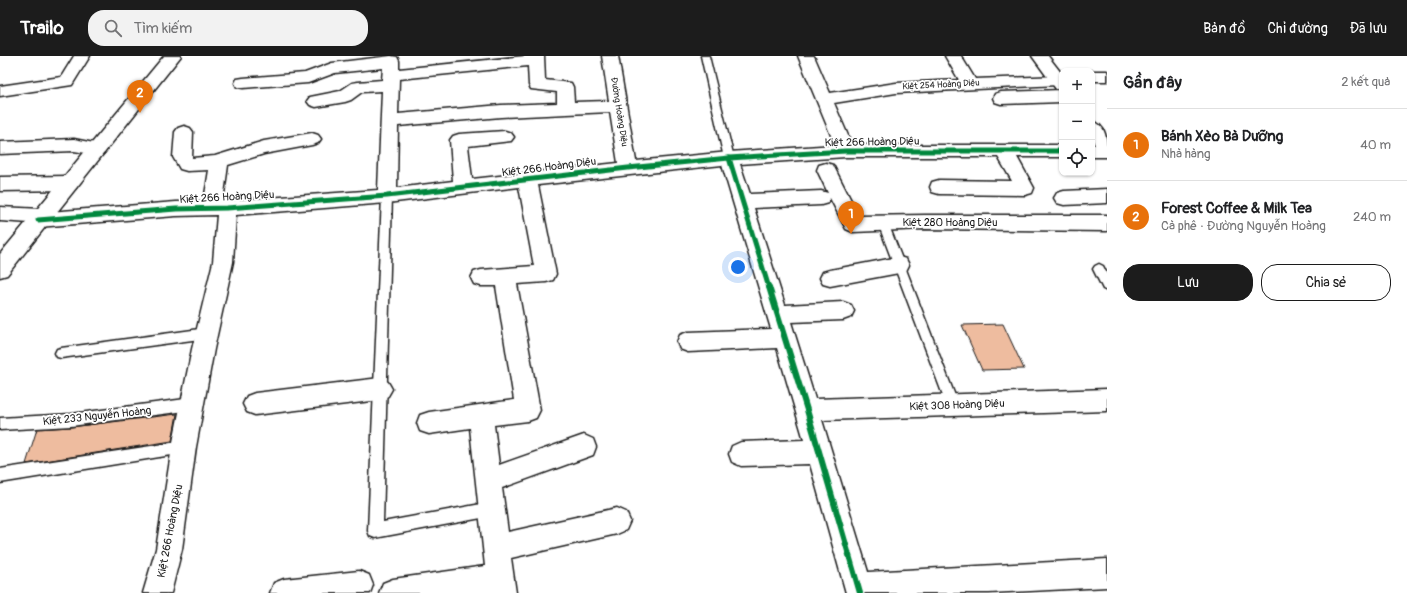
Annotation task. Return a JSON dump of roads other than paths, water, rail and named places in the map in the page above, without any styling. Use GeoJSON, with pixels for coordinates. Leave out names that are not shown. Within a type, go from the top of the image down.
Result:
{"type":"FeatureCollection","features":[{"type":"Feature","properties":{"kind":"street"},"geometry":{"type":"LineString","coordinates":[[0,90],[66,81],[82,56]]}},
{"type":"Feature","properties":{"kind":"street"},"geometry":{"type":"LineString","coordinates":[[0,269],[173,56]]}},
{"type":"Feature","properties":{"kind":"street","name":"Đường Hoàng Diệu"},"geometry":{"type":"LineString","coordinates":[[610,56],[628,168]]}},
{"type":"Feature","properties":{"kind":"street"},"geometry":{"type":"LineString","coordinates":[[806,56],[846,151]]}},
{"type":"Feature","properties":{"kind":"street"},"geometry":{"type":"LineString","coordinates":[[953,56],[970,84]]}},
{"type":"Feature","properties":{"kind":"street"},"geometry":{"type":"LineString","coordinates":[[1040,56],[1059,81]]}},
{"type":"Feature","properties":{"kind":"street"},"geometry":{"type":"LineString","coordinates":[[243,83],[308,78],[332,68],[390,70],[536,58],[537,85],[565,87],[566,107]]}},
{"type":"Feature","properties":{"kind":"street"},"geometry":{"type":"LineString","coordinates":[[316,101],[345,96],[358,87],[390,70]]}},
{"type":"Feature","properties":{"kind":"street"},"geometry":{"type":"LineString","coordinates":[[387,196],[390,70]]}},
{"type":"Feature","properties":{"kind":"street"},"geometry":{"type":"LineString","coordinates":[[1095,76],[1107,76]]}},
{"type":"Feature","properties":{"kind":"street"},"geometry":{"type":"LineString","coordinates":[[961,99],[1059,82]]}},
{"type":"Feature","properties":{"kind":"street","name":"Kiệt 254 Hoàng Diệu"},"geometry":{"type":"LineString","coordinates":[[824,99],[896,88],[970,84],[1059,82]]}},
{"type":"Feature","properties":{"kind":"street"},"geometry":{"type":"LineString","coordinates":[[389,121],[501,111],[566,107],[618,106]]}},
{"type":"Feature","properties":{"kind":"street"},"geometry":{"type":"LineString","coordinates":[[1095,131],[1107,148]]}},
{"type":"Feature","properties":{"kind":"street"},"geometry":{"type":"LineString","coordinates":[[184,132],[182,158],[187,164],[202,165],[219,162],[257,149],[312,139]]}},
{"type":"Feature","properties":{"kind":"street"},"geometry":{"type":"LineString","coordinates":[[463,187],[459,140],[505,137]]}},
{"type":"Feature","properties":{"kind":"street"},"geometry":{"type":"LineString","coordinates":[[0,148],[74,145],[98,149]]}},
{"type":"Feature","properties":{"kind":"street","name":"Kiệt 266 Hoàng Diệu"},"geometry":{"type":"LineString","coordinates":[[0,214],[40,218],[176,209],[220,208],[387,196],[628,168],[729,158],[846,151],[1059,151]]}},
{"type":"Feature","properties":{"kind":"street"},"geometry":{"type":"LineString","coordinates":[[939,187],[1025,188],[1004,151]]}},
{"type":"Feature","properties":{"kind":"street"},"geometry":{"type":"LineString","coordinates":[[1095,151],[1107,151]]}},
{"type":"Feature","properties":{"kind":"street"},"geometry":{"type":"LineString","coordinates":[[729,158],[819,452],[859,589],[1107,573]]}},
{"type":"Feature","properties":{"kind":"street"},"geometry":{"type":"LineString","coordinates":[[219,162],[220,208]]}},
{"type":"Feature","properties":{"kind":"street","name":"Kiệt 280 Hoàng Diệu"},"geometry":{"type":"LineString","coordinates":[[826,170],[853,224],[925,222],[1107,223]]}},
{"type":"Feature","properties":{"kind":"street"},"geometry":{"type":"LineString","coordinates":[[482,278],[546,274],[527,180]]}},
{"type":"Feature","properties":{"kind":"street"},"geometry":{"type":"LineString","coordinates":[[0,184],[69,183]]}},
{"type":"Feature","properties":{"kind":"street"},"geometry":{"type":"LineString","coordinates":[[990,188],[1008,222]]}},
{"type":"Feature","properties":{"kind":"street"},"geometry":{"type":"LineString","coordinates":[[1064,198],[1107,196]]}},
{"type":"Feature","properties":{"kind":"street"},"geometry":{"type":"LineString","coordinates":[[742,201],[821,198]]}},
{"type":"Feature","properties":{"kind":"street","name":"Kiệt 266 Hoàng Diệu"},"geometry":{"type":"LineString","coordinates":[[157,593],[169,549],[184,447],[223,262],[220,208]]}},
{"type":"Feature","properties":{"kind":"street"},"geometry":{"type":"LineString","coordinates":[[830,278],[899,265]]}},
{"type":"Feature","properties":{"kind":"street"},"geometry":{"type":"LineString","coordinates":[[429,423],[528,410],[505,277]]}},
{"type":"Feature","properties":{"kind":"street"},"geometry":{"type":"LineString","coordinates":[[777,314],[843,312]]}},
{"type":"Feature","properties":{"kind":"street"},"geometry":{"type":"LineString","coordinates":[[688,342],[784,338]]}},
{"type":"Feature","properties":{"kind":"street"},"geometry":{"type":"LineString","coordinates":[[255,404],[380,389]]}},
{"type":"Feature","properties":{"kind":"street","name":"Kiệt 308 Hoàng Diệu"},"geometry":{"type":"LineString","coordinates":[[806,410],[1107,400]]}},
{"type":"Feature","properties":{"kind":"street"},"geometry":{"type":"LineString","coordinates":[[393,593],[501,586],[481,415]]}},
{"type":"Feature","properties":{"kind":"street"},"geometry":{"type":"LineString","coordinates":[[488,480],[584,447]]}},
{"type":"Feature","properties":{"kind":"street"},"geometry":{"type":"LineString","coordinates":[[741,454],[819,452]]}},
{"type":"Feature","properties":{"kind":"street"},"geometry":{"type":"LineString","coordinates":[[496,548],[618,521]]}},
{"type":"Feature","properties":{"kind":"street"},"geometry":{"type":"LineString","coordinates":[[284,593],[359,585]]}},
{"type":"Feature","properties":{"kind":"lane"},"geometry":{"type":"LineString","coordinates":[[704,56],[729,158]]}},
{"type":"Feature","properties":{"kind":"lane"},"geometry":{"type":"LineString","coordinates":[[387,196],[375,530],[492,509]]}},
{"type":"Feature","properties":{"kind":"lane"},"geometry":{"type":"LineString","coordinates":[[883,223],[953,406]]}},
{"type":"Feature","properties":{"kind":"lane"},"geometry":{"type":"LineString","coordinates":[[1100,269],[1107,286]]}},
{"type":"Feature","properties":{"kind":"lane"},"geometry":{"type":"LineString","coordinates":[[61,353],[207,333]]}},
{"type":"Feature","properties":{"kind":"lane","name":"Kiệt 233 Nguyễn Hoàng"},"geometry":{"type":"LineString","coordinates":[[0,424],[71,420],[193,404]]}},
{"type":"Feature","properties":{"kind":"lane"},"geometry":{"type":"LineString","coordinates":[[0,476],[184,447]]}},
{"type":"Feature","properties":{"kind":"place","name":"Forest Coffee & Milk Tea"},"geometry":{"type":"Point","coordinates":[140,113]}},
{"type":"Feature","properties":{"kind":"place","name":"Bánh Xèo Bà Dưỡng"},"geometry":{"type":"Point","coordinates":[851,234]}}]}
